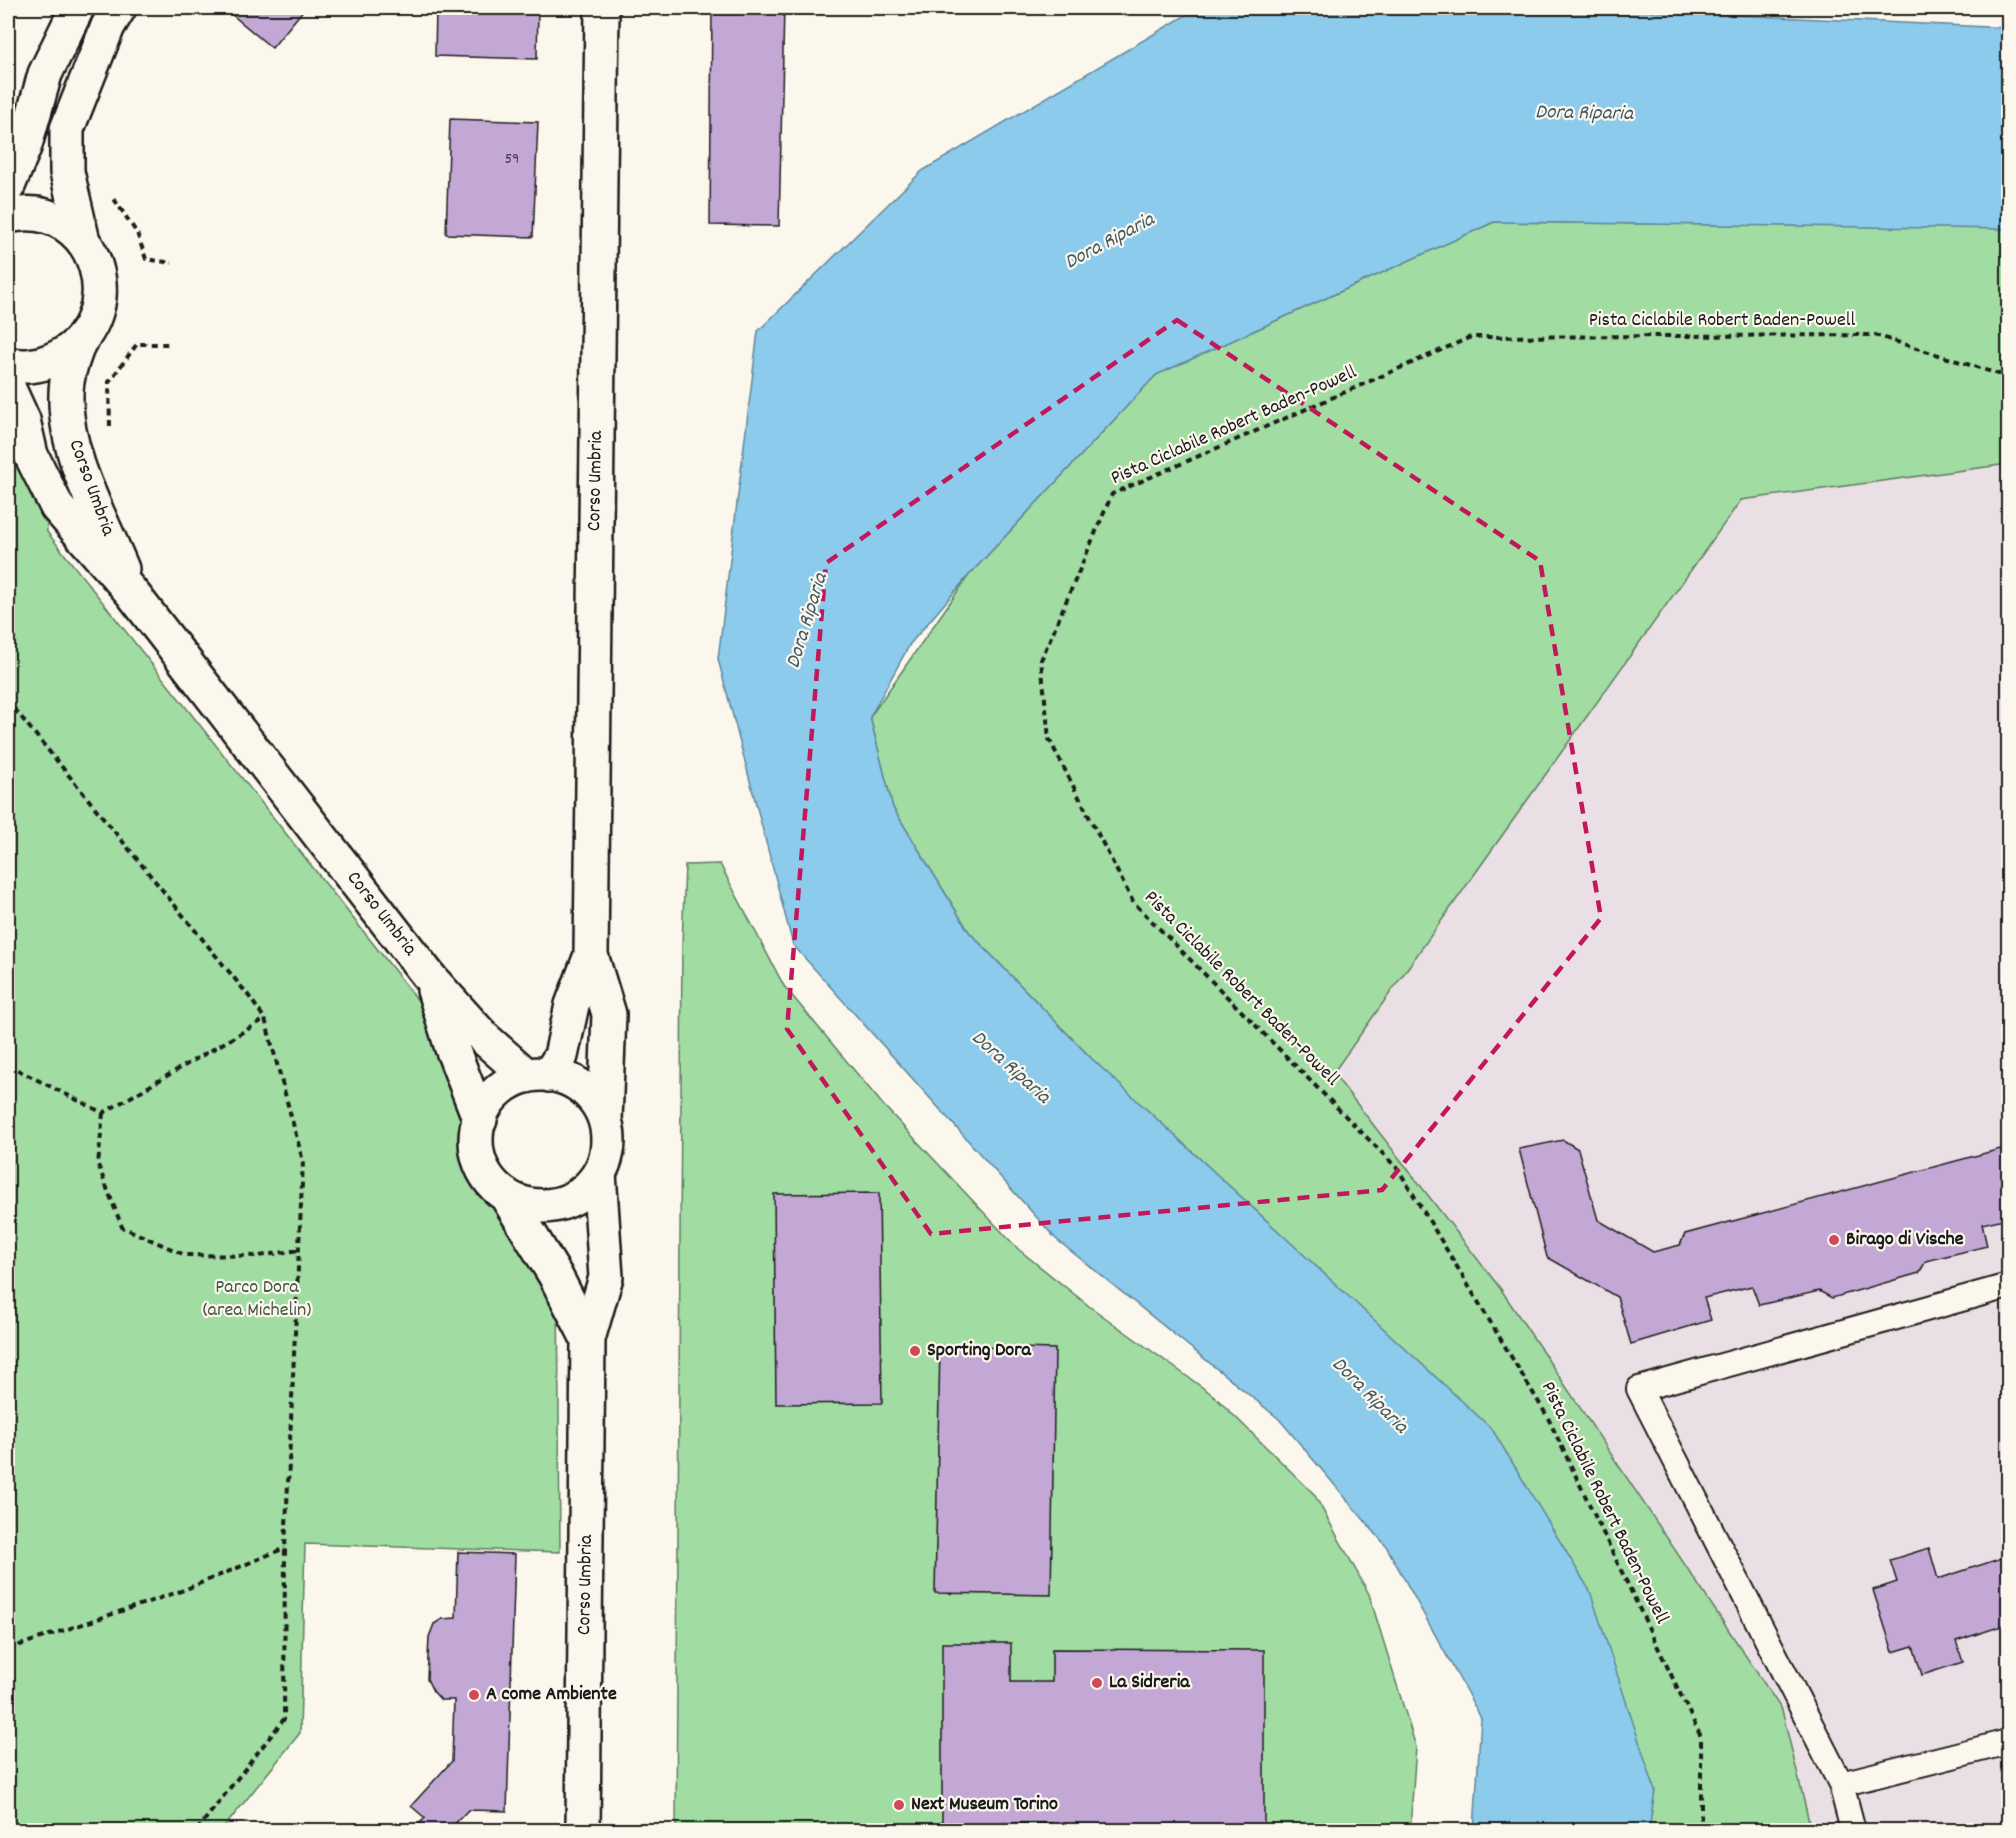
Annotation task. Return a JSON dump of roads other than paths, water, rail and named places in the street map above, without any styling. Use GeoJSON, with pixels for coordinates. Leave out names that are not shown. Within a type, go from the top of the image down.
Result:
{"type":"FeatureCollection","features":[{"type":"Feature","properties":{"kind":"street"},"geometry":{"type":"LineString","coordinates":[[8,186],[25,145],[45,74],[77,8]]}},
{"type":"Feature","properties":{"kind":"street"},"geometry":{"type":"LineString","coordinates":[[82,237],[67,172],[67,129],[108,26],[119,8]]}},
{"type":"Feature","properties":{"kind":"street","name":"Corso Umbria"},"geometry":{"type":"LineString","coordinates":[[602,8],[591,955],[609,1014],[605,1120]]}},
{"type":"Feature","properties":{"kind":"street"},"geometry":{"type":"LineString","coordinates":[[8,216],[24,213],[58,220],[82,237]]}},
{"type":"Feature","properties":{"kind":"street","name":"Corso Umbria"},"geometry":{"type":"LineString","coordinates":[[82,237],[98,269],[100,299],[91,328],[78,345],[69,370],[66,395],[71,442],[132,593]]}},
{"type":"Feature","properties":{"kind":"street"},"geometry":{"type":"LineString","coordinates":[[8,364],[15,366],[45,363],[78,345]]}},
{"type":"Feature","properties":{"kind":"street","name":"Corso Umbria"},"geometry":{"type":"LineString","coordinates":[[8,387],[23,420],[31,455],[57,507],[132,593],[431,980],[484,1039],[538,1075],[561,1056],[572,1005],[591,955]]}},
{"type":"Feature","properties":{"kind":"street","name":"Corso Umbria"},"geometry":{"type":"LineString","coordinates":[[431,980],[452,1048],[480,1119]]}},
{"type":"Feature","properties":{"kind":"street"},"geometry":{"type":"LineString","coordinates":[[538,1075],[568,1079],[585,1090],[605,1120],[608,1143],[604,1163],[580,1194],[562,1203],[541,1207],[520,1202],[506,1195],[487,1176],[478,1157],[476,1136],[480,1119],[492,1097],[508,1083],[538,1075]]}},
{"type":"Feature","properties":{"kind":"street","name":"Corso Umbria"},"geometry":{"type":"LineString","coordinates":[[583,1830],[588,1339],[606,1277],[598,1173]]}},
{"type":"Feature","properties":{"kind":"street","name":"Corso Umbria"},"geometry":{"type":"LineString","coordinates":[[506,1195],[555,1275],[588,1339]]}},
{"type":"Feature","properties":{"kind":"lane"},"geometry":{"type":"LineString","coordinates":[[1853,1830],[1840,1784],[1639,1389],[2008,1286]]}},
{"type":"Feature","properties":{"kind":"lane"},"geometry":{"type":"LineString","coordinates":[[1840,1784],[2008,1742]]}},
{"type":"Feature","properties":{"kind":"water","name":"Dora Riparia"},"geometry":{"type":"Polygon","coordinates":[[[1198,8],[1588,8],[2008,28],[2008,229],[1494,222],[1156,375],[969,575],[910,644],[870,717],[893,808],[969,932],[1090,1057],[1492,1429],[1590,1591],[1655,1790],[1649,1830],[1474,1830],[1481,1718],[1386,1546],[1279,1419],[1056,1239],[793,945],[718,659],[758,331],[922,171],[1198,8]]]}},
{"type":"Feature","properties":{"kind":"place","name":"Birago di Vische"},"geometry":{"type":"Point","coordinates":[1834,1240]}},
{"type":"Feature","properties":{"kind":"place","name":"Sporting Dora"},"geometry":{"type":"Point","coordinates":[915,1351]}},
{"type":"Feature","properties":{"kind":"place","name":"La Sidreria"},"geometry":{"type":"Point","coordinates":[1097,1683]}},
{"type":"Feature","properties":{"kind":"place","name":"A come Ambiente"},"geometry":{"type":"Point","coordinates":[474,1695]}},
{"type":"Feature","properties":{"kind":"place","name":"Next Museum Torino"},"geometry":{"type":"Point","coordinates":[899,1805]}},
{"type":"Feature","properties":{"kind":"park label","name":"Parco Dora (area Michelin)"},"geometry":{"type":"Point","coordinates":[257,1300]}}]}
